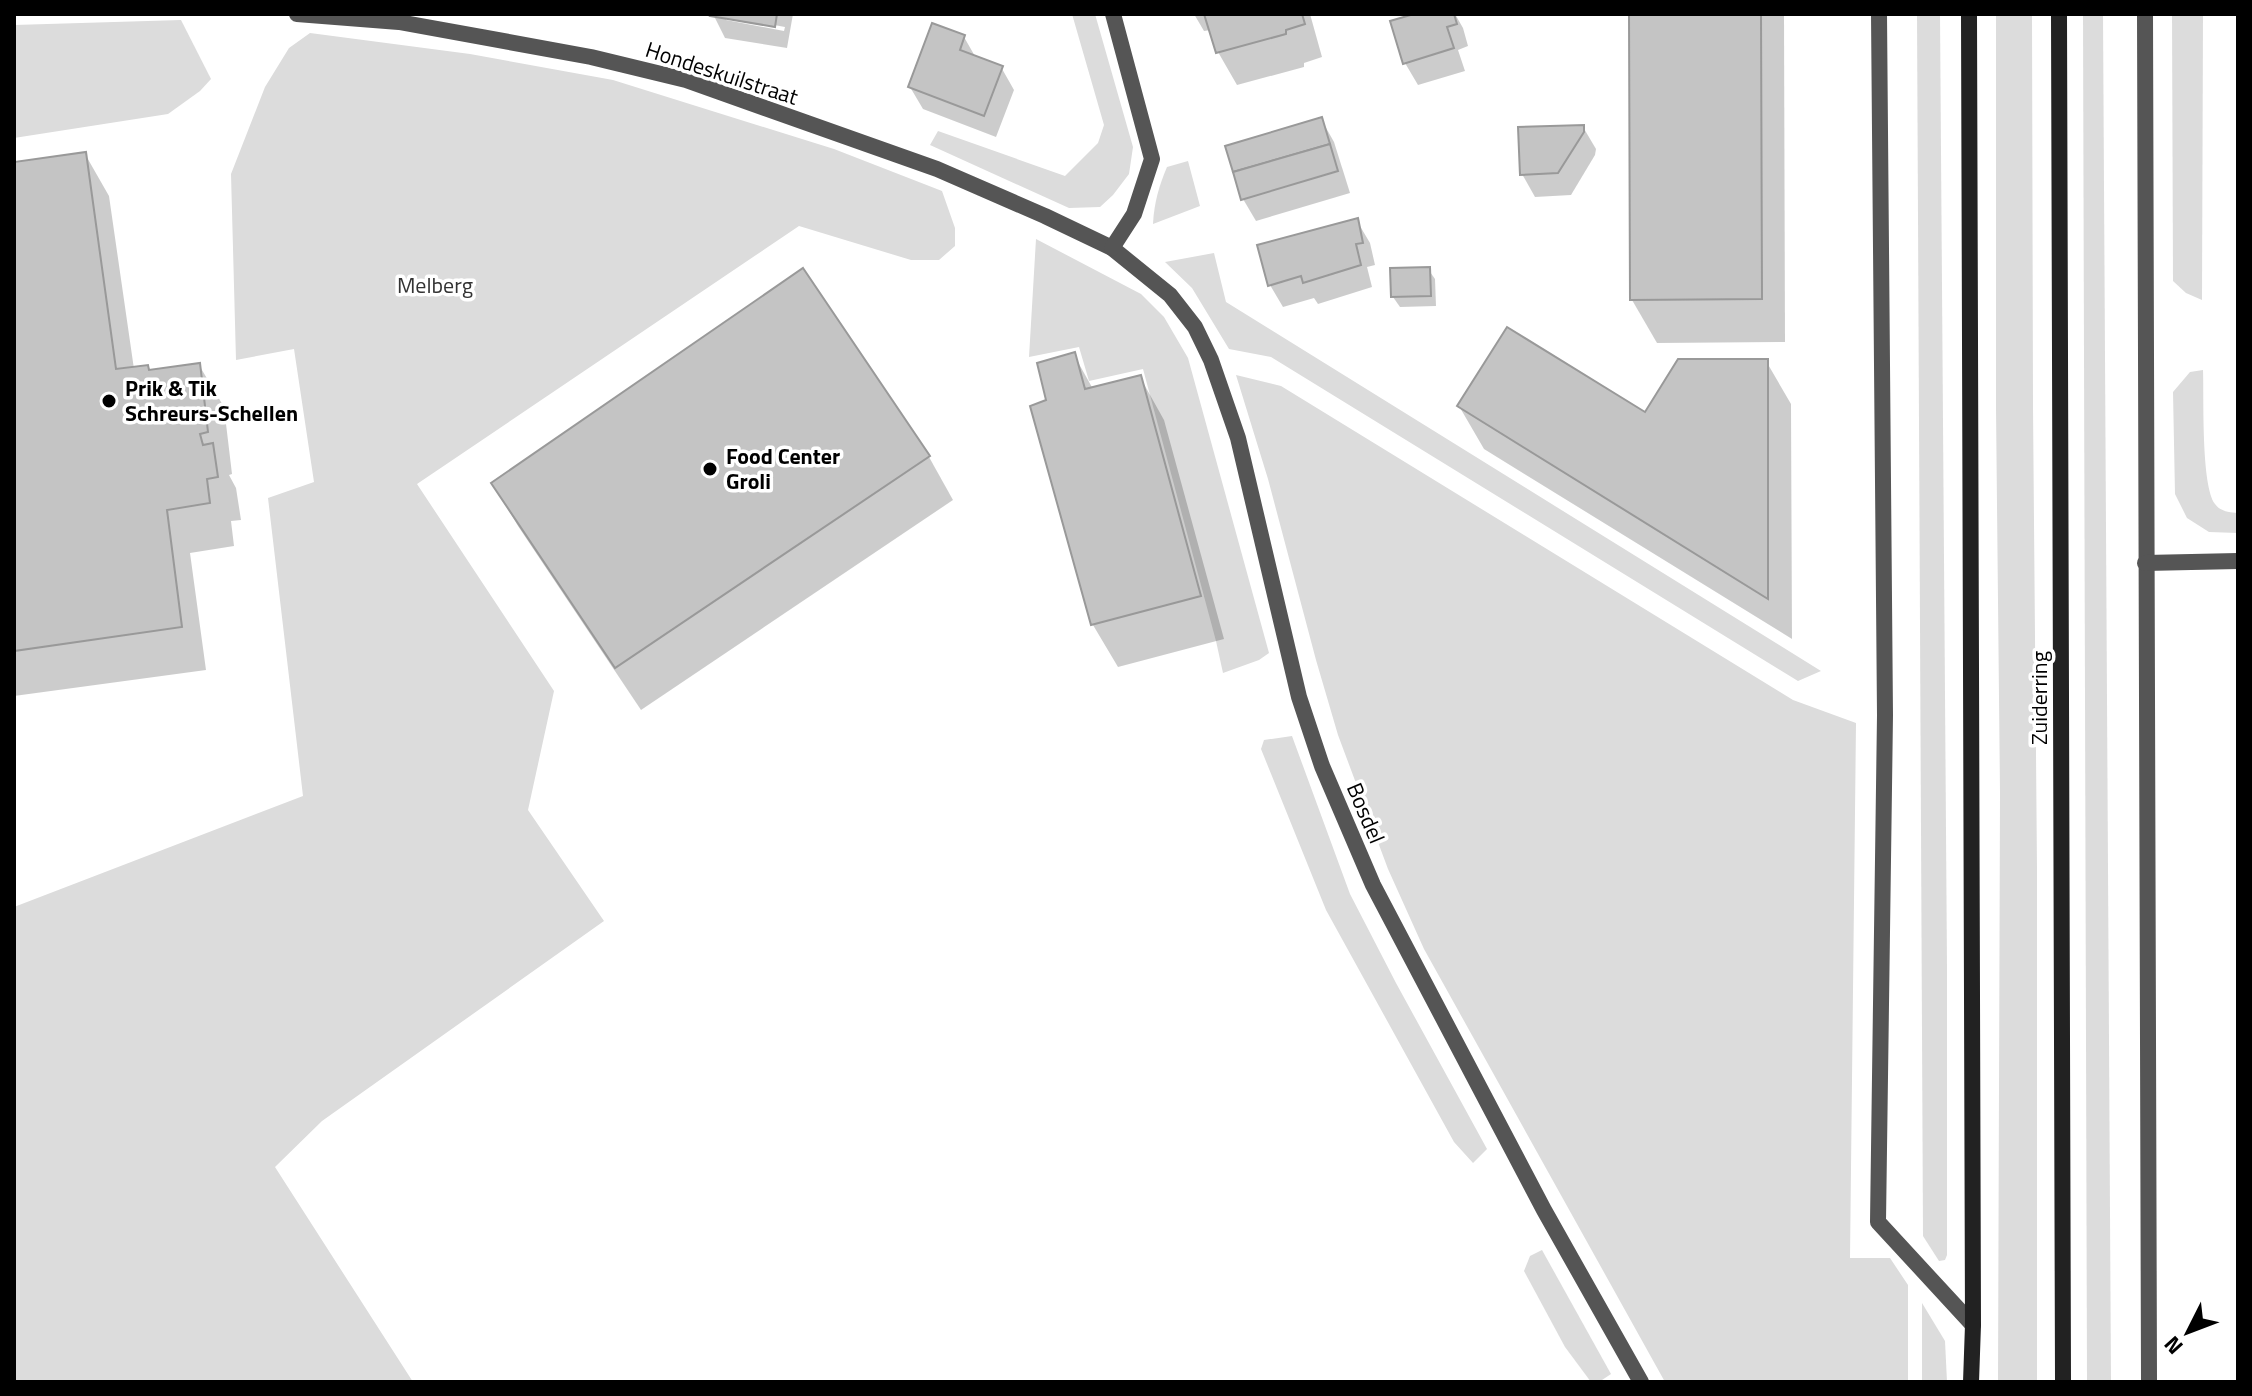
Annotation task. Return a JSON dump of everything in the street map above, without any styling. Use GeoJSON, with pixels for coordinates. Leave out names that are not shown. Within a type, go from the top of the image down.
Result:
{"type":"FeatureCollection","features":[{"type":"Feature","properties":{"kind":"main road"},"geometry":{"type":"LineString","coordinates":[[1969,14],[1971,1382]]}},
{"type":"Feature","properties":{"kind":"main road","name":"Zuiderring"},"geometry":{"type":"LineString","coordinates":[[2059,14],[2063,1382]]}},
{"type":"Feature","properties":{"kind":"street","name":"Hondeskuilstraat"},"geometry":{"type":"LineString","coordinates":[[297,14],[399,22],[591,57],[686,80],[937,169],[1112,248]]}},
{"type":"Feature","properties":{"kind":"street"},"geometry":{"type":"LineString","coordinates":[[1112,248],[1134,214],[1152,159],[1113,14]]}},
{"type":"Feature","properties":{"kind":"street"},"geometry":{"type":"LineString","coordinates":[[1879,14],[1885,715],[1878,1222],[1973,1325]]}},
{"type":"Feature","properties":{"kind":"street"},"geometry":{"type":"LineString","coordinates":[[2145,14],[2149,1382]]}},
{"type":"Feature","properties":{"kind":"street","name":"Bosdel"},"geometry":{"type":"LineString","coordinates":[[1112,248],[1170,295],[1195,327],[1211,360],[1238,438],[1299,697],[1322,766],[1373,885],[1544,1210],[1641,1382]]}},
{"type":"Feature","properties":{"kind":"street"},"geometry":{"type":"LineString","coordinates":[[2145,563],[2238,561]]}},
{"type":"Feature","properties":{"kind":"green space"},"geometry":{"type":"Polygon","coordinates":[[[1072,14],[1095,14],[1133,147],[1129,174],[1100,207],[1069,208],[930,145],[938,131],[1065,176],[1098,143],[1104,125],[1072,14]]]}},
{"type":"Feature","properties":{"kind":"green space"},"geometry":{"type":"Polygon","coordinates":[[[1917,14],[1940,14],[1947,1255],[1945,1260],[1939,1261],[1923,1236],[1917,14]]]}},
{"type":"Feature","properties":{"kind":"green space"},"geometry":{"type":"Polygon","coordinates":[[[1996,14],[2032,14],[2037,1382],[1998,1382],[2000,793],[1996,14]]]}},
{"type":"Feature","properties":{"kind":"green space"},"geometry":{"type":"Polygon","coordinates":[[[2083,14],[2103,14],[2111,1382],[2087,1382],[2083,14]]]}},
{"type":"Feature","properties":{"kind":"green space"},"geometry":{"type":"Polygon","coordinates":[[[2172,14],[2203,14],[2202,300],[2186,293],[2173,281],[2172,14]]]}},
{"type":"Feature","properties":{"kind":"green space"},"geometry":{"type":"Polygon","coordinates":[[[181,20],[211,79],[168,114],[14,138],[14,25],[181,20]]]}},
{"type":"Feature","properties":{"kind":"green space","name":"Melberg"},"geometry":{"type":"Polygon","coordinates":[[[310,33],[470,54],[613,80],[834,149],[942,191],[955,228],[955,246],[939,260],[911,260],[799,226],[417,484],[554,691],[528,810],[604,921],[322,1121],[275,1167],[413,1382],[14,1382],[14,907],[303,796],[268,498],[314,482],[294,349],[236,360],[231,174],[265,87],[289,48],[310,33]]]}},
{"type":"Feature","properties":{"kind":"green space"},"geometry":{"type":"Polygon","coordinates":[[[1188,161],[1200,206],[1153,224],[1157,195],[1167,167],[1188,161]]]}},
{"type":"Feature","properties":{"kind":"green space"},"geometry":{"type":"Polygon","coordinates":[[[1036,239],[1141,294],[1164,317],[1188,358],[1269,653],[1259,660],[1223,673],[1143,369],[1089,381],[1079,347],[1029,357],[1036,239]]]}},
{"type":"Feature","properties":{"kind":"green space"},"geometry":{"type":"Polygon","coordinates":[[[1214,253],[1226,302],[1821,671],[1798,681],[1271,357],[1229,349],[1192,288],[1165,262],[1214,253]]]}},
{"type":"Feature","properties":{"kind":"green space"},"geometry":{"type":"Polygon","coordinates":[[[2203,370],[2207,479],[2215,504],[2225,511],[2238,513],[2238,533],[2209,532],[2187,518],[2175,494],[2173,392],[2190,372],[2203,370]]]}},
{"type":"Feature","properties":{"kind":"green space"},"geometry":{"type":"Polygon","coordinates":[[[1236,375],[1281,386],[1793,700],[1856,723],[1850,1258],[1890,1258],[1908,1285],[1908,1382],[1665,1382],[1424,949],[1388,869],[1338,735],[1268,479],[1236,375]]]}},
{"type":"Feature","properties":{"kind":"green space"},"geometry":{"type":"Polygon","coordinates":[[[1292,736],[1350,894],[1487,1149],[1473,1163],[1454,1142],[1326,910],[1261,749],[1264,740],[1292,736]]]}},
{"type":"Feature","properties":{"kind":"green space"},"geometry":{"type":"Polygon","coordinates":[[[1542,1250],[1611,1374],[1599,1382],[1591,1382],[1565,1347],[1524,1271],[1530,1256],[1542,1250]]]}},
{"type":"Feature","properties":{"kind":"green space"},"geometry":{"type":"Polygon","coordinates":[[[1922,1303],[1945,1341],[1947,1382],[1922,1382],[1922,1303]]]}},
{"type":"Feature","properties":{"kind":"building"},"geometry":{"type":"Polygon","coordinates":[[[711,14],[777,14],[775,27],[711,14]]]}},
{"type":"Feature","properties":{"kind":"building"},"geometry":{"type":"Polygon","coordinates":[[[1204,14],[1302,14],[1305,24],[1286,30],[1286,34],[1216,53],[1204,14]]]}},
{"type":"Feature","properties":{"kind":"building"},"geometry":{"type":"Polygon","coordinates":[[[1414,14],[1454,14],[1457,24],[1447,27],[1454,48],[1403,64],[1390,21],[1414,14]]]}},
{"type":"Feature","properties":{"kind":"building"},"geometry":{"type":"Polygon","coordinates":[[[1629,14],[1761,14],[1762,299],[1630,300],[1629,14]]]}},
{"type":"Feature","properties":{"kind":"building"},"geometry":{"type":"Polygon","coordinates":[[[932,23],[965,35],[960,50],[1003,66],[984,116],[908,87],[932,23]]]}},
{"type":"Feature","properties":{"kind":"building"},"geometry":{"type":"Polygon","coordinates":[[[1322,117],[1330,144],[1233,172],[1225,146],[1322,117]]]}},
{"type":"Feature","properties":{"kind":"building"},"geometry":{"type":"Polygon","coordinates":[[[1584,125],[1584,132],[1558,173],[1520,175],[1518,127],[1584,125]]]}},
{"type":"Feature","properties":{"kind":"building"},"geometry":{"type":"Polygon","coordinates":[[[1330,144],[1338,171],[1241,200],[1233,172],[1330,144]]]}},
{"type":"Feature","properties":{"kind":"building","name":"Prik & Tik Schreurs-Schellen"},"geometry":{"type":"Polygon","coordinates":[[[86,152],[116,369],[148,365],[149,370],[200,363],[208,432],[200,434],[203,445],[213,443],[218,477],[207,479],[210,503],[167,510],[182,627],[14,651],[14,162],[86,152]]]}},
{"type":"Feature","properties":{"kind":"building"},"geometry":{"type":"Polygon","coordinates":[[[1358,218],[1363,243],[1356,244],[1361,265],[1303,283],[1301,276],[1268,286],[1257,245],[1358,218]]]}},
{"type":"Feature","properties":{"kind":"building"},"geometry":{"type":"Polygon","coordinates":[[[1430,267],[1431,296],[1391,297],[1390,268],[1430,267]]]}},
{"type":"Feature","properties":{"kind":"building","name":"Food Center Groli"},"geometry":{"type":"Polygon","coordinates":[[[803,268],[930,456],[615,668],[491,483],[803,268]]]}},
{"type":"Feature","properties":{"kind":"building"},"geometry":{"type":"Polygon","coordinates":[[[1507,327],[1645,412],[1678,359],[1768,359],[1768,599],[1457,406],[1507,327]]]}},
{"type":"Feature","properties":{"kind":"building"},"geometry":{"type":"Polygon","coordinates":[[[1075,352],[1085,389],[1141,375],[1201,596],[1091,625],[1030,406],[1046,400],[1037,363],[1075,352]]]}},
{"type":"Feature","properties":{"kind":"place","name":"Prik & Tik Schreurs-Schellen"},"geometry":{"type":"Point","coordinates":[109,401]}},
{"type":"Feature","properties":{"kind":"place","name":"Food Center Groli"},"geometry":{"type":"Point","coordinates":[710,469]}}]}
